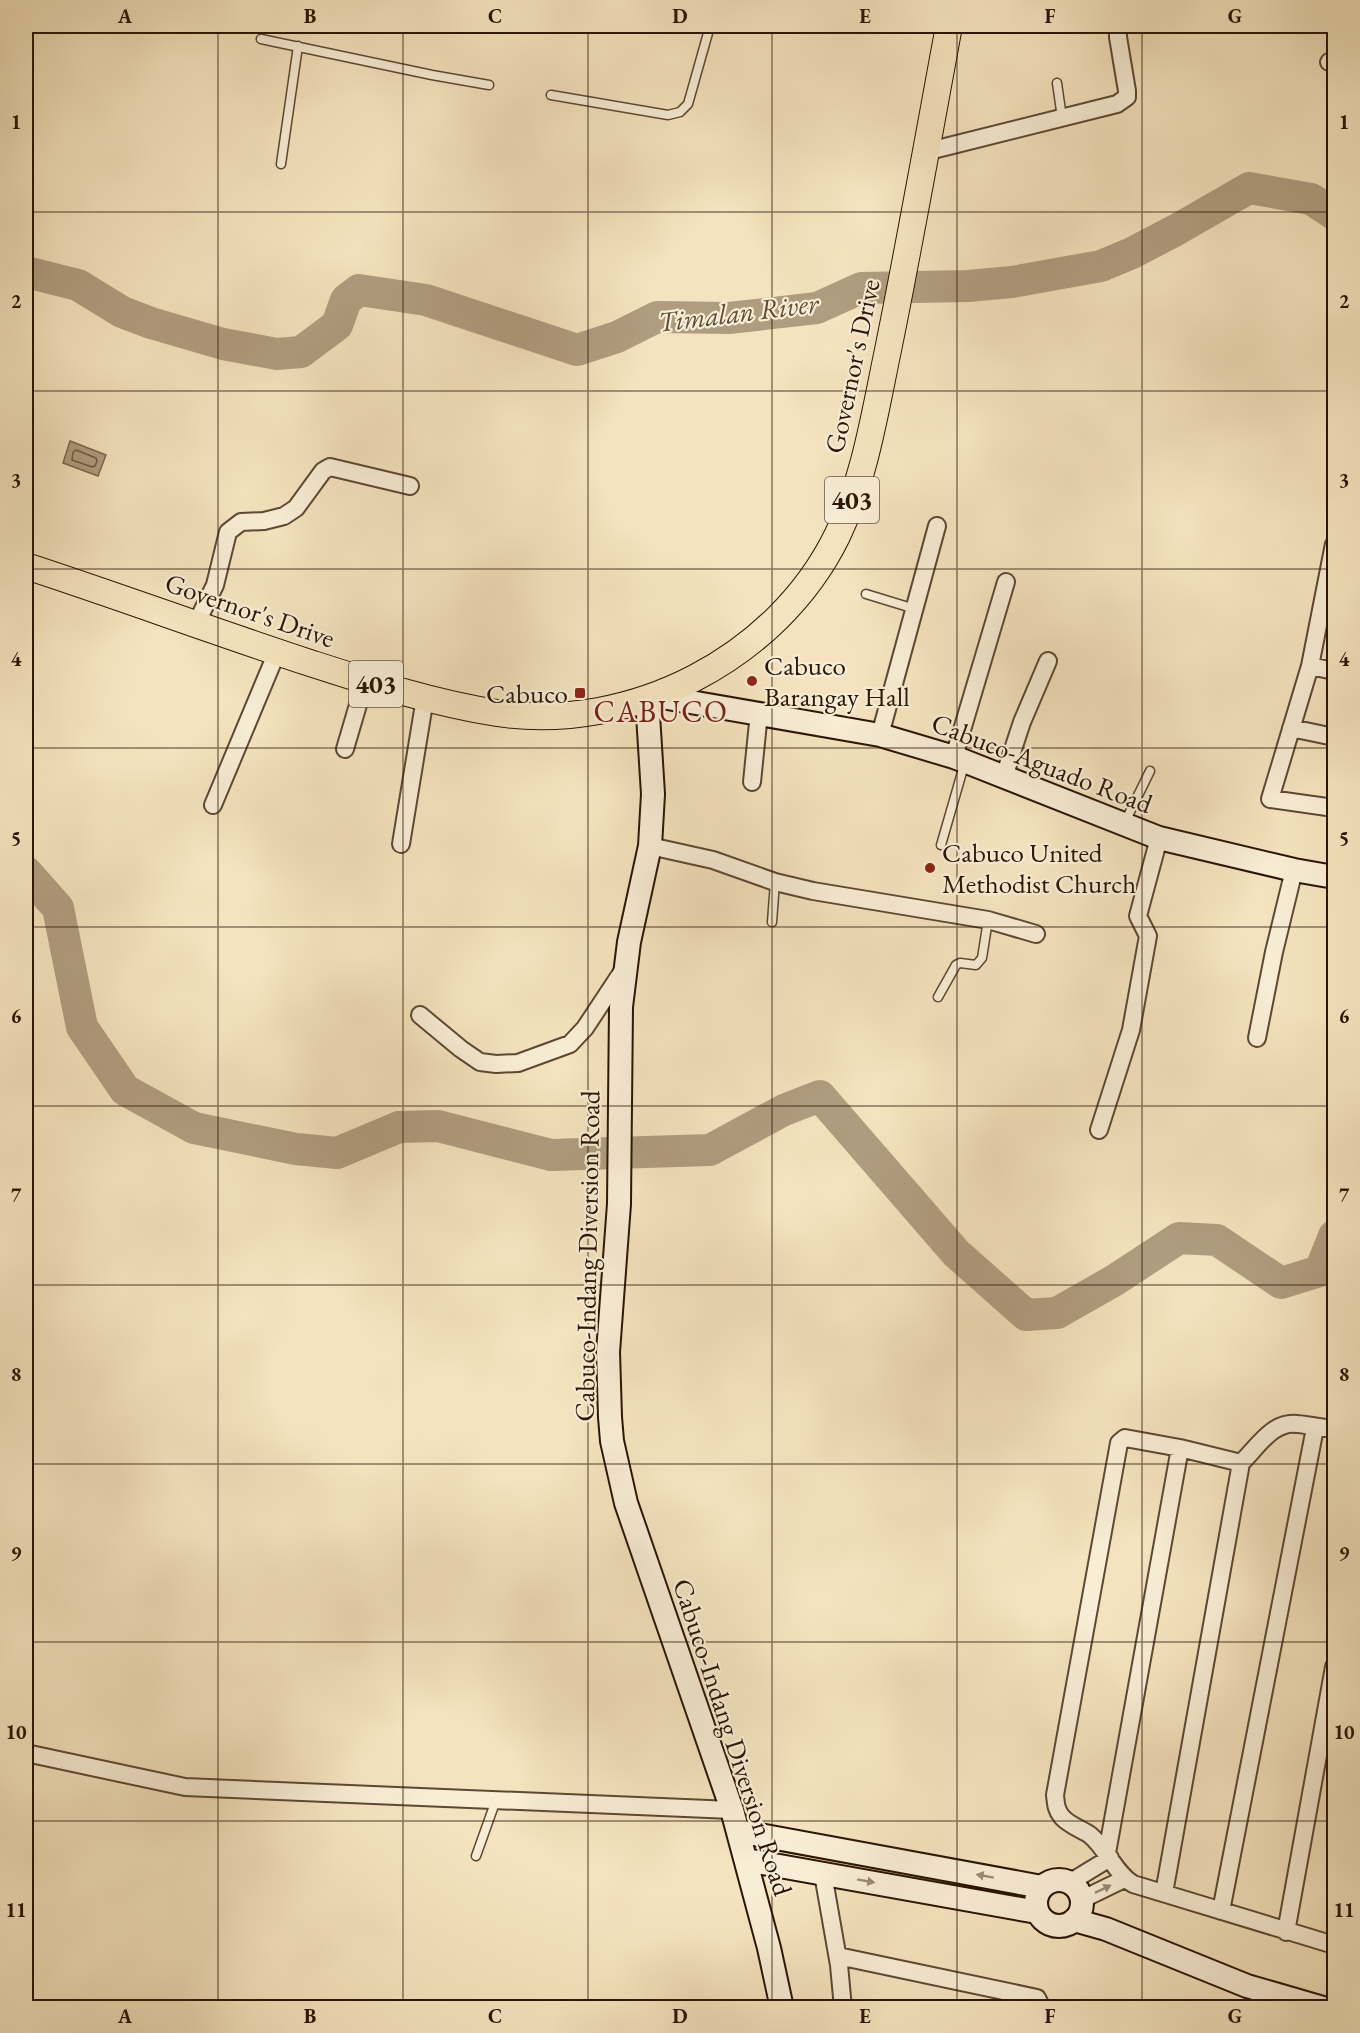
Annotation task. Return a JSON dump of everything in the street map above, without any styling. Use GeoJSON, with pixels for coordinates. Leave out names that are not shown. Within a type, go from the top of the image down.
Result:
{"type":"FeatureCollection","features":[{"type":"Feature","properties":{"kind":"main road","name":"Governor's Drive"},"geometry":{"type":"LineString","coordinates":[[26,566],[365,681],[425,698],[490,712],[541,717],[598,711],[651,697],[693,679],[731,656],[785,610],[825,558],[845,517],[873,424],[949,26]]}},
{"type":"Feature","properties":{"kind":"street"},"geometry":{"type":"LineString","coordinates":[[925,152],[1117,104],[1126,97],[1118,26]]}},
{"type":"Feature","properties":{"kind":"street"},"geometry":{"type":"LineString","coordinates":[[196,624],[215,585],[228,532],[241,522],[264,521],[284,516],[296,508],[323,471],[330,467],[410,486]]}},
{"type":"Feature","properties":{"kind":"street"},"geometry":{"type":"LineString","coordinates":[[880,735],[938,526]]}},
{"type":"Feature","properties":{"kind":"street"},"geometry":{"type":"LineString","coordinates":[[1335,544],[1329,600],[1270,799],[1335,808]]}},
{"type":"Feature","properties":{"kind":"street"},"geometry":{"type":"LineString","coordinates":[[960,759],[1006,582]]}},
{"type":"Feature","properties":{"kind":"street"},"geometry":{"type":"LineString","coordinates":[[213,805],[277,652]]}},
{"type":"Feature","properties":{"kind":"street"},"geometry":{"type":"LineString","coordinates":[[1005,777],[1022,722],[1048,661]]}},
{"type":"Feature","properties":{"kind":"street"},"geometry":{"type":"LineString","coordinates":[[1310,666],[1335,671]]}},
{"type":"Feature","properties":{"kind":"street"},"geometry":{"type":"LineString","coordinates":[[345,749],[365,681]]}},
{"type":"Feature","properties":{"kind":"street","name":"Cabuco-Aguado Road"},"geometry":{"type":"LineString","coordinates":[[651,697],[759,713],[880,735],[960,759],[1159,838],[1294,870],[1335,877]]}},
{"type":"Feature","properties":{"kind":"street","name":"Cabuco-Indang Diversion Road"},"geometry":{"type":"LineString","coordinates":[[651,697],[653,794],[651,846],[625,968],[620,1036],[619,1204],[608,1352],[610,1418],[615,1460],[634,1529],[735,1820],[782,2007]]}},
{"type":"Feature","properties":{"kind":"street"},"geometry":{"type":"LineString","coordinates":[[401,844],[425,698]]}},
{"type":"Feature","properties":{"kind":"street"},"geometry":{"type":"LineString","coordinates":[[752,782],[759,713]]}},
{"type":"Feature","properties":{"kind":"street"},"geometry":{"type":"LineString","coordinates":[[1291,728],[1335,737]]}},
{"type":"Feature","properties":{"kind":"street"},"geometry":{"type":"LineString","coordinates":[[1099,1130],[1131,1030],[1148,936],[1138,916],[1159,838]]}},
{"type":"Feature","properties":{"kind":"street"},"geometry":{"type":"LineString","coordinates":[[651,846],[713,860],[775,882],[813,891],[988,920],[1036,934]]}},
{"type":"Feature","properties":{"kind":"street"},"geometry":{"type":"LineString","coordinates":[[1257,1038],[1274,952],[1294,870]]}},
{"type":"Feature","properties":{"kind":"street"},"geometry":{"type":"LineString","coordinates":[[420,1015],[480,1062],[496,1065],[518,1063],[570,1044],[585,1028],[625,968]]}},
{"type":"Feature","properties":{"kind":"street"},"geometry":{"type":"LineString","coordinates":[[1164,1893],[1242,1464],[1272,1431],[1282,1425],[1296,1423],[1314,1428],[1335,1429]]}},
{"type":"Feature","properties":{"kind":"street"},"geometry":{"type":"LineString","coordinates":[[1221,1911],[1314,1428]]}},
{"type":"Feature","properties":{"kind":"street"},"geometry":{"type":"LineString","coordinates":[[1242,1464],[1180,1448],[1125,1438],[1119,1443],[1056,1809],[1063,1818],[1090,1836],[1109,1855],[1124,1879],[1133,1884],[1335,1945]]}},
{"type":"Feature","properties":{"kind":"street"},"geometry":{"type":"LineString","coordinates":[[1042,1887],[1036,1899],[1037,1912],[1041,1918],[1053,1926],[1061,1927],[1109,1855],[1180,1448]]}},
{"type":"Feature","properties":{"kind":"street"},"geometry":{"type":"LineString","coordinates":[[1286,1932],[1335,1667]]}},
{"type":"Feature","properties":{"kind":"street"},"geometry":{"type":"LineString","coordinates":[[26,1753],[185,1787],[496,1800],[735,1820],[1042,1887],[1055,1881],[1106,1929],[1247,1986],[1323,2007]]}},
{"type":"Feature","properties":{"kind":"street"},"geometry":{"type":"LineString","coordinates":[[746,1860],[1037,1912]]}},
{"type":"Feature","properties":{"kind":"street"},"geometry":{"type":"LineString","coordinates":[[823,1874],[838,1956],[843,2007]]}},
{"type":"Feature","properties":{"kind":"street"},"geometry":{"type":"LineString","coordinates":[[1076,1903],[1124,1879]]}},
{"type":"Feature","properties":{"kind":"street"},"geometry":{"type":"LineString","coordinates":[[838,1956],[1036,1998],[1042,2007]]}},
{"type":"Feature","properties":{"kind":"lane"},"geometry":{"type":"LineString","coordinates":[[551,95],[668,115],[680,112],[688,104],[710,26]]}},
{"type":"Feature","properties":{"kind":"lane"},"geometry":{"type":"LineString","coordinates":[[261,39],[489,85]]}},
{"type":"Feature","properties":{"kind":"lane"},"geometry":{"type":"LineString","coordinates":[[281,164],[298,46]]}},
{"type":"Feature","properties":{"kind":"lane"},"geometry":{"type":"LineString","coordinates":[[1057,83],[1062,118]]}},
{"type":"Feature","properties":{"kind":"lane"},"geometry":{"type":"LineString","coordinates":[[866,594],[915,609]]}},
{"type":"Feature","properties":{"kind":"lane"},"geometry":{"type":"LineString","coordinates":[[941,845],[960,759]]}},
{"type":"Feature","properties":{"kind":"lane"},"geometry":{"type":"LineString","coordinates":[[1124,824],[1150,771]]}},
{"type":"Feature","properties":{"kind":"lane"},"geometry":{"type":"LineString","coordinates":[[772,922],[775,882]]}},
{"type":"Feature","properties":{"kind":"lane"},"geometry":{"type":"LineString","coordinates":[[938,997],[956,965],[976,964],[982,958],[988,920]]}},
{"type":"Feature","properties":{"kind":"lane"},"geometry":{"type":"LineString","coordinates":[[476,1856],[496,1800]]}},
{"type":"Feature","properties":{"kind":"water"},"geometry":{"type":"Polygon","coordinates":[[[70,441],[106,455],[98,476],[63,463],[70,441]]]}},
{"type":"Feature","properties":{"kind":"waterway","name":"Timalan River"},"geometry":{"type":"LineString","coordinates":[[26,272],[78,285],[122,312],[151,323],[223,344],[277,354],[301,352],[337,325],[346,300],[359,290],[426,300],[577,350],[617,337],[657,317],[729,318],[817,308],[861,288],[968,286],[1012,282],[1101,266],[1176,230],[1249,188],[1311,199],[1334,214]]}},
{"type":"Feature","properties":{"kind":"waterway"},"geometry":{"type":"LineString","coordinates":[[26,872],[58,908],[82,1027],[125,1090],[194,1128],[296,1149],[337,1153],[399,1127],[438,1126],[551,1155],[710,1150],[784,1110],[820,1096],[956,1253],[1026,1315],[1057,1313],[1115,1280],[1179,1238],[1217,1240],[1281,1283],[1320,1271],[1334,1236]]}},
{"type":"Feature","properties":{"kind":"place","name":"Cabuco Barangay Hall"},"geometry":{"type":"Point","coordinates":[752,681]}},
{"type":"Feature","properties":{"kind":"place","name":"Cabuco"},"geometry":{"type":"Point","coordinates":[580,693]}},
{"type":"Feature","properties":{"kind":"place","name":"Cabuco United Methodist Church"},"geometry":{"type":"Point","coordinates":[930,868]}},
{"type":"Feature","properties":{"kind":"district","name":"CABUCO"},"geometry":{"type":"Point","coordinates":[661,711]}}]}
